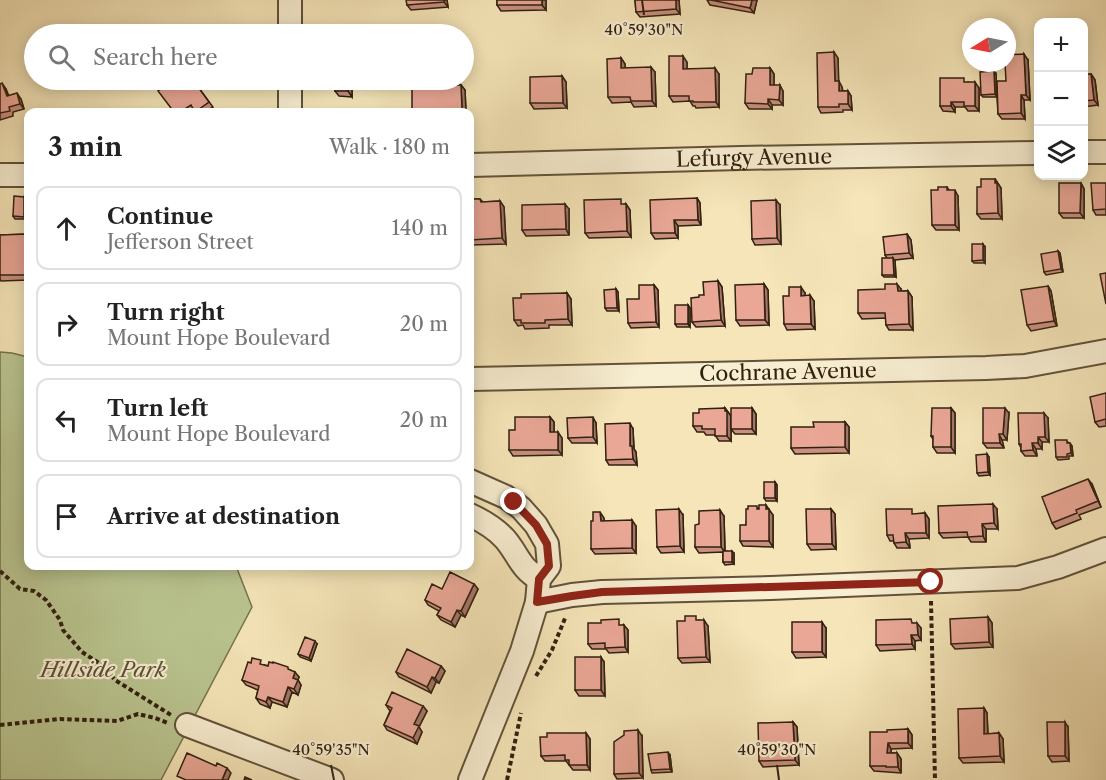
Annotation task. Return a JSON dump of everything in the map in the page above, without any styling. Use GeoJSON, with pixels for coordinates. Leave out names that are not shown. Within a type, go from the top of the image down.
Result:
{"type":"FeatureCollection","features":[{"type":"Feature","properties":{"kind":"street"},"geometry":{"type":"LineString","coordinates":[[290,0],[290,24]]}},
{"type":"Feature","properties":{"kind":"street"},"geometry":{"type":"LineString","coordinates":[[290,90],[290,108]]}},
{"type":"Feature","properties":{"kind":"street"},"geometry":{"type":"LineString","coordinates":[[1088,152],[1106,152]]}},
{"type":"Feature","properties":{"kind":"street","name":"Lefurgy Avenue"},"geometry":{"type":"LineString","coordinates":[[474,165],[1034,153]]}},
{"type":"Feature","properties":{"kind":"street"},"geometry":{"type":"LineString","coordinates":[[0,175],[24,175]]}},
{"type":"Feature","properties":{"kind":"street","name":"Cochrane Avenue"},"geometry":{"type":"LineString","coordinates":[[474,379],[986,368],[1026,366],[1106,351]]}},
{"type":"Feature","properties":{"kind":"street"},"geometry":{"type":"LineString","coordinates":[[470,780],[522,651],[537,602],[539,579],[549,566],[547,544],[536,525],[506,496],[474,483]]}},
{"type":"Feature","properties":{"kind":"street"},"geometry":{"type":"LineString","coordinates":[[474,517],[492,527],[507,541],[528,573],[539,579]]}},
{"type":"Feature","properties":{"kind":"street"},"geometry":{"type":"LineString","coordinates":[[537,602],[602,592],[1018,578],[1048,571],[1106,549]]}},
{"type":"Feature","properties":{"kind":"street"},"geometry":{"type":"LineString","coordinates":[[187,725],[333,780]]}},
{"type":"Feature","properties":{"kind":"path"},"geometry":{"type":"LineString","coordinates":[[0,571],[20,589],[34,591],[46,600],[60,620],[63,630],[82,652],[102,665],[115,680],[187,725]]}},
{"type":"Feature","properties":{"kind":"path"},"geometry":{"type":"LineString","coordinates":[[931,582],[935,780]]}},
{"type":"Feature","properties":{"kind":"path"},"geometry":{"type":"LineString","coordinates":[[532,684],[552,650],[568,611]]}},
{"type":"Feature","properties":{"kind":"path"},"geometry":{"type":"LineString","coordinates":[[507,780],[522,708]]}},
{"type":"Feature","properties":{"kind":"path"},"geometry":{"type":"LineString","coordinates":[[0,724],[60,719],[117,721],[138,714],[177,727],[187,725]]}},
{"type":"Feature","properties":{"kind":"green space","name":"Hillside Park"},"geometry":{"type":"Polygon","coordinates":[[[0,352],[24,356],[24,570],[238,570],[252,607],[161,780],[0,780],[0,352]]]}},
{"type":"Feature","properties":{"kind":"building"},"geometry":{"type":"Polygon","coordinates":[[[406,0],[444,0],[444,2],[407,5],[406,0]]]}},
{"type":"Feature","properties":{"kind":"building"},"geometry":{"type":"Polygon","coordinates":[[[497,0],[542,0],[542,5],[497,5],[497,0]]]}},
{"type":"Feature","properties":{"kind":"building"},"geometry":{"type":"Polygon","coordinates":[[[635,0],[676,0],[676,9],[636,12],[635,0]]]}},
{"type":"Feature","properties":{"kind":"building"},"geometry":{"type":"Polygon","coordinates":[[[711,0],[752,0],[750,8],[711,0]]]}},
{"type":"Feature","properties":{"kind":"building"},"geometry":{"type":"Polygon","coordinates":[[[834,52],[835,81],[839,81],[839,91],[848,91],[848,104],[839,104],[839,107],[818,107],[817,53],[834,52]]]}},
{"type":"Feature","properties":{"kind":"building"},"geometry":{"type":"Polygon","coordinates":[[[1016,54],[1024,54],[1026,95],[1021,95],[1021,113],[998,114],[997,81],[1006,81],[1006,72],[1016,72],[1016,54]]]}},
{"type":"Feature","properties":{"kind":"building"},"geometry":{"type":"Polygon","coordinates":[[[669,56],[683,56],[683,69],[715,68],[716,102],[693,102],[689,101],[689,96],[669,96],[669,56]]]}},
{"type":"Feature","properties":{"kind":"building"},"geometry":{"type":"Polygon","coordinates":[[[621,58],[621,68],[651,67],[652,101],[631,101],[630,97],[608,97],[607,59],[621,58]]]}},
{"type":"Feature","properties":{"kind":"building"},"geometry":{"type":"Polygon","coordinates":[[[753,68],[770,68],[770,85],[780,85],[779,100],[768,99],[768,104],[745,103],[746,74],[752,74],[753,68]]]}},
{"type":"Feature","properties":{"kind":"building"},"geometry":{"type":"Polygon","coordinates":[[[980,72],[994,72],[995,94],[981,95],[980,72]]]}},
{"type":"Feature","properties":{"kind":"building"},"geometry":{"type":"Polygon","coordinates":[[[1088,74],[1091,74],[1094,100],[1088,101],[1088,74]]]}},
{"type":"Feature","properties":{"kind":"building"},"geometry":{"type":"Polygon","coordinates":[[[562,76],[563,103],[530,103],[530,77],[562,76]]]}},
{"type":"Feature","properties":{"kind":"building"},"geometry":{"type":"Polygon","coordinates":[[[940,78],[964,78],[964,82],[975,82],[975,106],[964,106],[964,102],[951,102],[951,106],[940,106],[940,78]]]}},
{"type":"Feature","properties":{"kind":"building"},"geometry":{"type":"Polygon","coordinates":[[[2,83],[7,96],[17,93],[20,104],[9,107],[10,111],[0,113],[0,84],[2,83]]]}},
{"type":"Feature","properties":{"kind":"building"},"geometry":{"type":"Polygon","coordinates":[[[200,90],[209,102],[201,108],[193,108],[191,105],[186,108],[171,108],[158,91],[200,90]]]}},
{"type":"Feature","properties":{"kind":"building"},"geometry":{"type":"Polygon","coordinates":[[[412,90],[461,90],[462,108],[412,108],[412,90]]]}},
{"type":"Feature","properties":{"kind":"building"},"geometry":{"type":"Polygon","coordinates":[[[981,179],[995,179],[997,183],[998,213],[977,214],[977,187],[981,187],[981,179]]]}},
{"type":"Feature","properties":{"kind":"building"},"geometry":{"type":"Polygon","coordinates":[[[1059,183],[1081,183],[1080,213],[1059,213],[1059,183]]]}},
{"type":"Feature","properties":{"kind":"building"},"geometry":{"type":"Polygon","coordinates":[[[1091,183],[1106,183],[1106,209],[1093,210],[1091,183]]]}},
{"type":"Feature","properties":{"kind":"building"},"geometry":{"type":"Polygon","coordinates":[[[938,187],[955,190],[955,225],[932,225],[931,190],[938,190],[938,187]]]}},
{"type":"Feature","properties":{"kind":"building"},"geometry":{"type":"Polygon","coordinates":[[[14,196],[24,197],[24,217],[13,216],[14,196]]]}},
{"type":"Feature","properties":{"kind":"building"},"geometry":{"type":"Polygon","coordinates":[[[697,198],[698,220],[674,220],[675,233],[651,233],[650,200],[697,198]]]}},
{"type":"Feature","properties":{"kind":"building"},"geometry":{"type":"Polygon","coordinates":[[[474,199],[480,199],[481,202],[500,201],[502,238],[474,240],[474,199]]]}},
{"type":"Feature","properties":{"kind":"building"},"geometry":{"type":"Polygon","coordinates":[[[621,199],[621,204],[626,204],[627,231],[585,233],[584,200],[621,199]]]}},
{"type":"Feature","properties":{"kind":"building"},"geometry":{"type":"Polygon","coordinates":[[[776,200],[777,238],[752,239],[751,201],[776,200]]]}},
{"type":"Feature","properties":{"kind":"building"},"geometry":{"type":"Polygon","coordinates":[[[565,204],[566,229],[522,230],[522,205],[565,204]]]}},
{"type":"Feature","properties":{"kind":"building"},"geometry":{"type":"Polygon","coordinates":[[[24,234],[24,275],[0,275],[0,235],[24,234]]]}},
{"type":"Feature","properties":{"kind":"building"},"geometry":{"type":"Polygon","coordinates":[[[907,234],[909,253],[885,255],[883,237],[907,234]]]}},
{"type":"Feature","properties":{"kind":"building"},"geometry":{"type":"Polygon","coordinates":[[[972,244],[983,244],[983,260],[972,261],[972,244]]]}},
{"type":"Feature","properties":{"kind":"building"},"geometry":{"type":"Polygon","coordinates":[[[1058,251],[1061,269],[1044,272],[1041,254],[1058,251]]]}},
{"type":"Feature","properties":{"kind":"building"},"geometry":{"type":"Polygon","coordinates":[[[882,258],[893,258],[894,275],[882,275],[882,258]]]}},
{"type":"Feature","properties":{"kind":"building"},"geometry":{"type":"Polygon","coordinates":[[[1106,273],[1106,304],[1100,274],[1106,273]]]}},
{"type":"Feature","properties":{"kind":"building"},"geometry":{"type":"Polygon","coordinates":[[[718,281],[721,320],[692,322],[691,298],[704,295],[703,282],[718,281]]]}},
{"type":"Feature","properties":{"kind":"building"},"geometry":{"type":"Polygon","coordinates":[[[764,284],[765,320],[736,320],[735,285],[764,284]]]}},
{"type":"Feature","properties":{"kind":"building"},"geometry":{"type":"Polygon","coordinates":[[[885,284],[897,284],[898,291],[908,291],[909,324],[886,325],[885,313],[858,313],[858,290],[885,289],[885,284]]]}},
{"type":"Feature","properties":{"kind":"building"},"geometry":{"type":"Polygon","coordinates":[[[639,285],[654,285],[656,322],[628,323],[627,299],[639,299],[639,285]]]}},
{"type":"Feature","properties":{"kind":"building"},"geometry":{"type":"Polygon","coordinates":[[[1048,286],[1054,321],[1027,325],[1021,290],[1048,286]]]}},
{"type":"Feature","properties":{"kind":"building"},"geometry":{"type":"Polygon","coordinates":[[[789,287],[801,287],[801,296],[810,295],[811,324],[784,324],[783,296],[789,296],[789,287]]]}},
{"type":"Feature","properties":{"kind":"building"},"geometry":{"type":"Polygon","coordinates":[[[616,289],[617,308],[605,308],[604,290],[616,289]]]}},
{"type":"Feature","properties":{"kind":"building"},"geometry":{"type":"Polygon","coordinates":[[[567,293],[568,319],[545,320],[545,323],[521,323],[521,320],[514,320],[513,298],[521,298],[521,294],[567,293]]]}},
{"type":"Feature","properties":{"kind":"building"},"geometry":{"type":"Polygon","coordinates":[[[675,305],[688,305],[688,324],[675,324],[675,305]]]}},
{"type":"Feature","properties":{"kind":"building"},"geometry":{"type":"Polygon","coordinates":[[[1106,393],[1106,419],[1095,422],[1090,397],[1106,393]]]}},
{"type":"Feature","properties":{"kind":"building"},"geometry":{"type":"Polygon","coordinates":[[[725,408],[727,436],[715,436],[715,429],[693,426],[693,413],[699,413],[699,409],[725,408]]]}},
{"type":"Feature","properties":{"kind":"building"},"geometry":{"type":"Polygon","coordinates":[[[731,408],[752,408],[752,429],[731,429],[731,408]]]}},
{"type":"Feature","properties":{"kind":"building"},"geometry":{"type":"Polygon","coordinates":[[[932,408],[951,408],[951,447],[933,447],[932,408]]]}},
{"type":"Feature","properties":{"kind":"building"},"geometry":{"type":"Polygon","coordinates":[[[983,408],[1005,408],[1003,434],[999,434],[1000,443],[983,443],[983,408]]]}},
{"type":"Feature","properties":{"kind":"building"},"geometry":{"type":"Polygon","coordinates":[[[1018,413],[1044,413],[1045,437],[1038,437],[1038,443],[1032,443],[1033,450],[1021,451],[1018,413]]]}},
{"type":"Feature","properties":{"kind":"building"},"geometry":{"type":"Polygon","coordinates":[[[515,417],[550,417],[550,432],[558,432],[558,450],[509,450],[509,430],[515,430],[515,417]]]}},
{"type":"Feature","properties":{"kind":"building"},"geometry":{"type":"Polygon","coordinates":[[[593,417],[593,437],[568,438],[567,418],[593,417]]]}},
{"type":"Feature","properties":{"kind":"building"},"geometry":{"type":"Polygon","coordinates":[[[813,422],[845,422],[845,447],[791,448],[791,427],[814,427],[813,422]]]}},
{"type":"Feature","properties":{"kind":"building"},"geometry":{"type":"Polygon","coordinates":[[[630,423],[630,446],[632,446],[633,459],[606,460],[605,424],[630,423]]]}},
{"type":"Feature","properties":{"kind":"building"},"geometry":{"type":"Polygon","coordinates":[[[1055,440],[1067,440],[1067,443],[1070,443],[1071,453],[1067,454],[1067,457],[1056,457],[1055,440]]]}},
{"type":"Feature","properties":{"kind":"building"},"geometry":{"type":"Polygon","coordinates":[[[987,454],[988,472],[977,473],[976,455],[987,454]]]}},
{"type":"Feature","properties":{"kind":"building"},"geometry":{"type":"Polygon","coordinates":[[[1088,479],[1098,501],[1052,523],[1042,497],[1088,479]]]}},
{"type":"Feature","properties":{"kind":"building"},"geometry":{"type":"Polygon","coordinates":[[[764,482],[775,482],[775,498],[764,498],[764,482]]]}},
{"type":"Feature","properties":{"kind":"building"},"geometry":{"type":"Polygon","coordinates":[[[993,504],[994,523],[982,524],[983,536],[968,537],[967,532],[939,533],[938,506],[993,504]]]}},
{"type":"Feature","properties":{"kind":"building"},"geometry":{"type":"Polygon","coordinates":[[[759,505],[766,505],[766,509],[769,509],[769,541],[740,541],[740,525],[746,525],[746,509],[748,506],[757,506],[759,509],[759,505]]]}},
{"type":"Feature","properties":{"kind":"building"},"geometry":{"type":"Polygon","coordinates":[[[679,509],[680,546],[657,547],[656,510],[679,509]]]}},
{"type":"Feature","properties":{"kind":"building"},"geometry":{"type":"Polygon","coordinates":[[[806,509],[831,509],[832,544],[807,544],[806,509]]]}},
{"type":"Feature","properties":{"kind":"building"},"geometry":{"type":"Polygon","coordinates":[[[886,509],[912,509],[912,514],[925,513],[926,533],[905,533],[906,542],[894,543],[893,535],[887,535],[886,509]]]}},
{"type":"Feature","properties":{"kind":"building"},"geometry":{"type":"Polygon","coordinates":[[[720,510],[721,547],[695,547],[695,525],[699,524],[699,511],[720,510]]]}},
{"type":"Feature","properties":{"kind":"building"},"geometry":{"type":"Polygon","coordinates":[[[593,512],[600,512],[601,521],[632,520],[632,548],[591,549],[593,512]]]}},
{"type":"Feature","properties":{"kind":"building"},"geometry":{"type":"Polygon","coordinates":[[[723,551],[732,551],[732,562],[723,562],[723,551]]]}},
{"type":"Feature","properties":{"kind":"building"},"geometry":{"type":"Polygon","coordinates":[[[450,572],[474,584],[461,611],[457,610],[451,622],[437,615],[441,608],[425,600],[432,584],[442,589],[450,572]]]}},
{"type":"Feature","properties":{"kind":"building"},"geometry":{"type":"Polygon","coordinates":[[[685,616],[696,616],[696,620],[704,620],[706,657],[678,658],[677,621],[685,621],[685,616]]]}},
{"type":"Feature","properties":{"kind":"building"},"geometry":{"type":"Polygon","coordinates":[[[988,617],[989,642],[951,644],[950,619],[988,617]]]}},
{"type":"Feature","properties":{"kind":"building"},"geometry":{"type":"Polygon","coordinates":[[[619,619],[619,625],[624,625],[625,647],[605,648],[605,643],[588,644],[588,623],[619,619]]]}},
{"type":"Feature","properties":{"kind":"building"},"geometry":{"type":"Polygon","coordinates":[[[911,619],[912,623],[917,623],[918,635],[911,635],[912,644],[876,645],[876,620],[911,619]]]}},
{"type":"Feature","properties":{"kind":"building"},"geometry":{"type":"Polygon","coordinates":[[[792,622],[822,622],[822,652],[792,652],[792,622]]]}},
{"type":"Feature","properties":{"kind":"building"},"geometry":{"type":"Polygon","coordinates":[[[305,637],[315,641],[309,658],[298,654],[305,637]]]}},
{"type":"Feature","properties":{"kind":"building"},"geometry":{"type":"Polygon","coordinates":[[[407,649],[441,666],[427,687],[396,672],[407,649]]]}},
{"type":"Feature","properties":{"kind":"building"},"geometry":{"type":"Polygon","coordinates":[[[575,657],[601,657],[601,690],[575,690],[575,657]]]}},
{"type":"Feature","properties":{"kind":"building"},"geometry":{"type":"Polygon","coordinates":[[[252,658],[261,660],[260,664],[268,666],[269,662],[273,662],[295,672],[293,678],[298,680],[294,689],[288,687],[283,702],[268,697],[266,702],[256,698],[259,686],[242,680],[248,662],[251,663],[252,658]]]}},
{"type":"Feature","properties":{"kind":"building"},"geometry":{"type":"Polygon","coordinates":[[[392,692],[423,706],[414,724],[419,726],[413,738],[384,725],[392,708],[386,705],[392,692]]]}},
{"type":"Feature","properties":{"kind":"building"},"geometry":{"type":"Polygon","coordinates":[[[984,708],[984,734],[999,733],[1000,756],[959,758],[958,709],[984,708]]]}},
{"type":"Feature","properties":{"kind":"building"},"geometry":{"type":"Polygon","coordinates":[[[793,722],[795,760],[759,761],[758,723],[793,722]]]}},
{"type":"Feature","properties":{"kind":"building"},"geometry":{"type":"Polygon","coordinates":[[[1047,722],[1065,722],[1065,756],[1048,756],[1047,722]]]}},
{"type":"Feature","properties":{"kind":"building"},"geometry":{"type":"Polygon","coordinates":[[[908,729],[908,743],[888,743],[887,753],[897,753],[898,767],[870,766],[870,732],[908,729]]]}},
{"type":"Feature","properties":{"kind":"building"},"geometry":{"type":"Polygon","coordinates":[[[638,730],[639,773],[614,774],[614,742],[624,735],[624,731],[638,730]]]}},
{"type":"Feature","properties":{"kind":"building"},"geometry":{"type":"Polygon","coordinates":[[[547,733],[586,733],[587,765],[569,765],[569,760],[565,760],[565,755],[541,756],[540,737],[547,737],[547,733]]]}},
{"type":"Feature","properties":{"kind":"building"},"geometry":{"type":"Polygon","coordinates":[[[668,752],[670,769],[651,770],[648,754],[668,752]]]}},
{"type":"Feature","properties":{"kind":"building"},"geometry":{"type":"Polygon","coordinates":[[[187,753],[216,766],[217,763],[227,768],[222,780],[186,780],[177,776],[187,753]]]}},
{"type":"Feature","properties":{"kind":"route"},"geometry":{"type":"LineString","coordinates":[[514,502],[536,525],[547,544],[549,566],[539,579],[537,602],[602,592],[931,582]]}}]}
